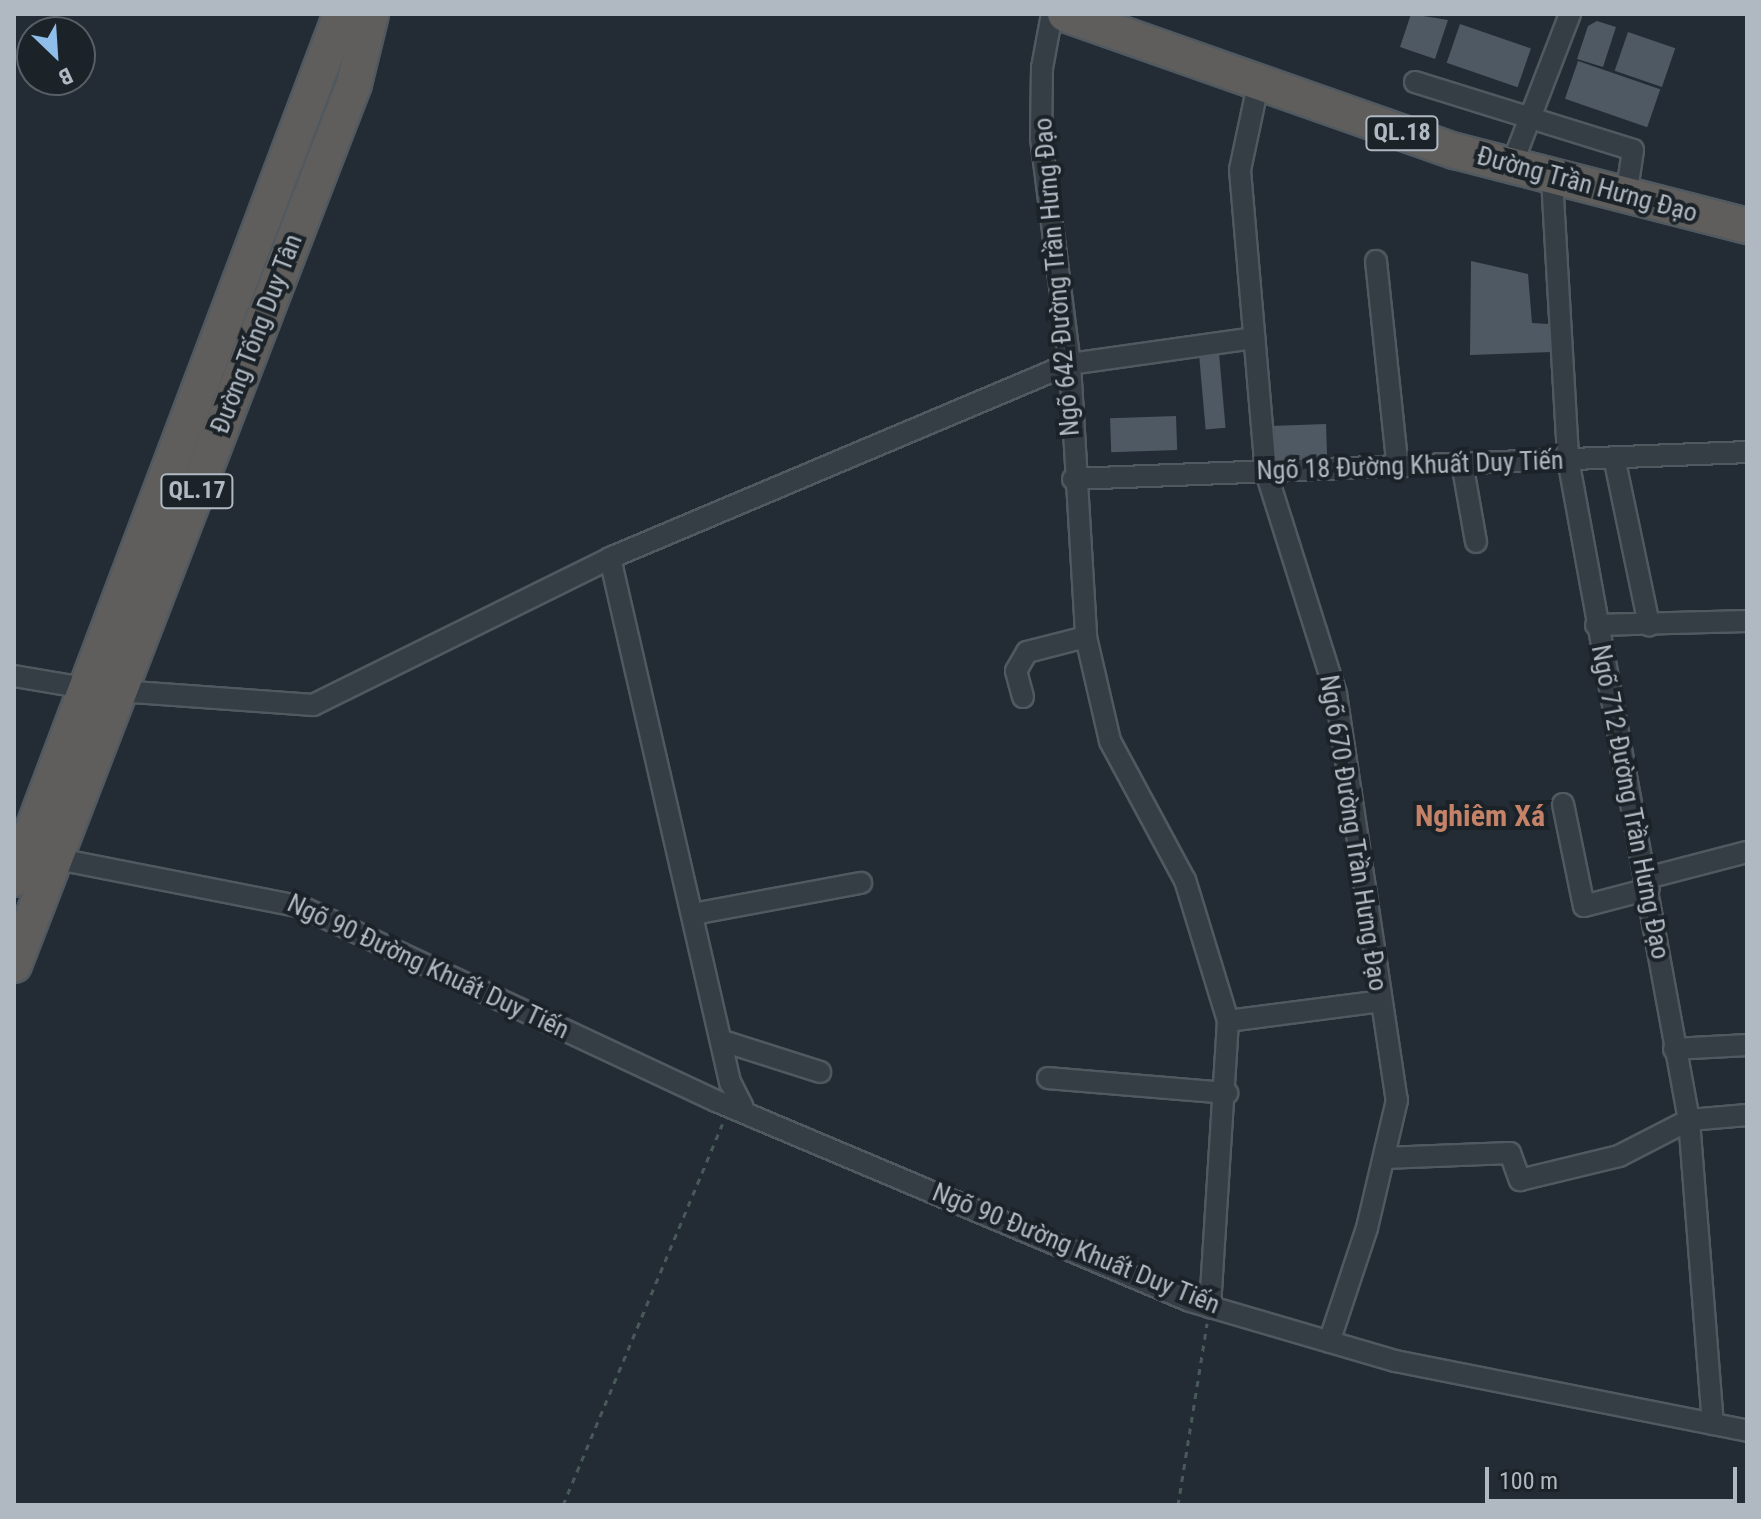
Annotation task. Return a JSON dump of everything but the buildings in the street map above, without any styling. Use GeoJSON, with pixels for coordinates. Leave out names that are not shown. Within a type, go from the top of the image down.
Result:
{"type":"FeatureCollection","features":[{"type":"Feature","properties":{"kind":"highway","name":"Đường Tống Duy Tân"},"geometry":{"type":"LineString","coordinates":[[26,861],[119,691],[341,14]]}},
{"type":"Feature","properties":{"kind":"highway","name":"Đường Tống Duy Tân"},"geometry":{"type":"LineString","coordinates":[[14,965],[26,861],[85,688],[354,84],[371,14]]}},
{"type":"Feature","properties":{"kind":"highway","name":"Đường Trần Hưng Đạo"},"geometry":{"type":"LineString","coordinates":[[1065,14],[1258,85],[1511,167],[1747,226]]}},
{"type":"Feature","properties":{"kind":"street","name":"Ngõ 642 Đường Trần Hưng Đạo"},"geometry":{"type":"LineString","coordinates":[[1052,14],[1042,68],[1041,138],[1070,364],[1073,479],[1086,637],[1110,741],[1185,880],[1228,1021],[1227,1093],[1210,1307]]}},
{"type":"Feature","properties":{"kind":"street"},"geometry":{"type":"LineString","coordinates":[[1511,167],[1570,14]]}},
{"type":"Feature","properties":{"kind":"street"},"geometry":{"type":"LineString","coordinates":[[1415,82],[1633,150],[1626,197]]}},
{"type":"Feature","properties":{"kind":"street","name":"Ngõ 670 Đường Trần Hưng Đạo"},"geometry":{"type":"LineString","coordinates":[[1258,85],[1240,170],[1266,472],[1336,694],[1397,1100],[1384,1158],[1329,1342]]}},
{"type":"Feature","properties":{"kind":"street","name":"Ngõ 712 Đường Trần Hưng Đạo"},"geometry":{"type":"LineString","coordinates":[[1552,179],[1568,459],[1689,1120],[1713,1424]]}},
{"type":"Feature","properties":{"kind":"street"},"geometry":{"type":"LineString","coordinates":[[1376,261],[1398,469]]}},
{"type":"Feature","properties":{"kind":"street"},"geometry":{"type":"LineString","coordinates":[[119,691],[313,705],[610,558],[1070,364],[1254,338]]}},
{"type":"Feature","properties":{"kind":"street","name":"Ngõ 18 Đường Khuất Duy Tiến"},"geometry":{"type":"LineString","coordinates":[[1073,479],[1463,468],[1568,459],[1747,452]]}},
{"type":"Feature","properties":{"kind":"street"},"geometry":{"type":"LineString","coordinates":[[1614,457],[1649,625]]}},
{"type":"Feature","properties":{"kind":"street"},"geometry":{"type":"LineString","coordinates":[[1463,468],[1476,542]]}},
{"type":"Feature","properties":{"kind":"street"},"geometry":{"type":"LineString","coordinates":[[610,558],[737,1106]]}},
{"type":"Feature","properties":{"kind":"street"},"geometry":{"type":"LineString","coordinates":[[1596,625],[1747,621]]}},
{"type":"Feature","properties":{"kind":"street"},"geometry":{"type":"LineString","coordinates":[[1023,697],[1016,671],[1027,652],[1086,637]]}},
{"type":"Feature","properties":{"kind":"street"},"geometry":{"type":"LineString","coordinates":[[14,676],[85,688]]}},
{"type":"Feature","properties":{"kind":"street"},"geometry":{"type":"LineString","coordinates":[[1563,804],[1584,906],[1747,852]]}},
{"type":"Feature","properties":{"kind":"street","name":"Ngõ 90 Đường Khuất Duy Tiến"},"geometry":{"type":"LineString","coordinates":[[26,861],[285,900],[737,1106],[1210,1307],[1329,1342],[1747,1431]]}},
{"type":"Feature","properties":{"kind":"street"},"geometry":{"type":"LineString","coordinates":[[693,914],[861,883]]}},
{"type":"Feature","properties":{"kind":"street"},"geometry":{"type":"LineString","coordinates":[[1228,1021],[1381,1001]]}},
{"type":"Feature","properties":{"kind":"street"},"geometry":{"type":"LineString","coordinates":[[723,1041],[820,1072]]}},
{"type":"Feature","properties":{"kind":"street"},"geometry":{"type":"LineString","coordinates":[[1674,1049],[1747,1045]]}},
{"type":"Feature","properties":{"kind":"street"},"geometry":{"type":"LineString","coordinates":[[1048,1078],[1227,1093]]}},
{"type":"Feature","properties":{"kind":"street"},"geometry":{"type":"LineString","coordinates":[[1384,1158],[1510,1153],[1520,1180],[1619,1156],[1689,1120],[1747,1115]]}},
{"type":"Feature","properties":{"kind":"path"},"geometry":{"type":"LineString","coordinates":[[563,1505],[737,1106]]}},
{"type":"Feature","properties":{"kind":"path"},"geometry":{"type":"LineString","coordinates":[[1178,1505],[1210,1307]]}},
{"type":"Feature","properties":{"kind":"district","name":"Nghiêm Xá"},"geometry":{"type":"Point","coordinates":[1480,816]}}]}
